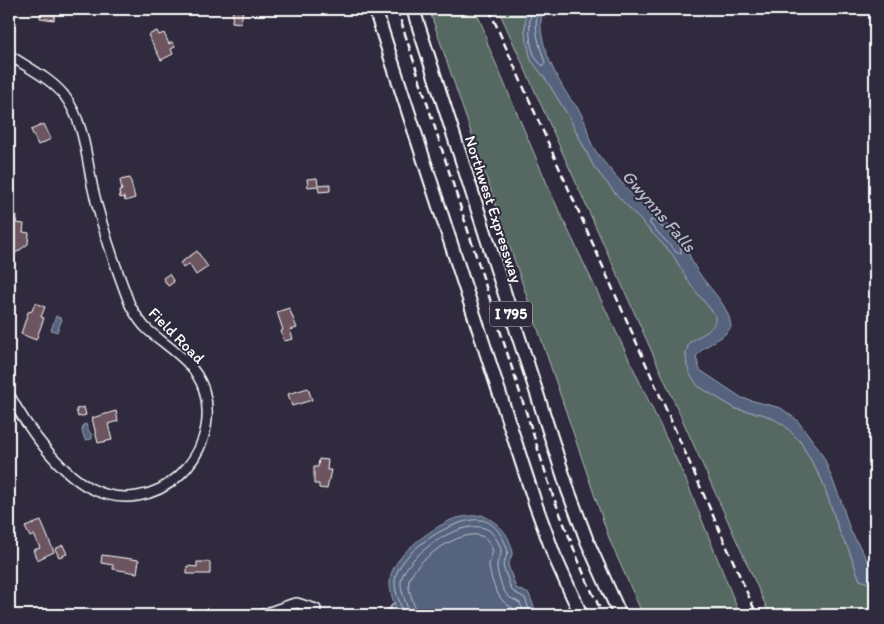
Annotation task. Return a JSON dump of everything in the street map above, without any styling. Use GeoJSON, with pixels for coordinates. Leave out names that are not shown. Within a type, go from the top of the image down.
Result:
{"type":"FeatureCollection","features":[{"type":"Feature","properties":{"kind":"highway","name":"I 795"},"geometry":{"type":"LineString","coordinates":[[375,9],[535,504],[554,555],[581,615]]}},
{"type":"Feature","properties":{"kind":"highway","name":"Northwest Expressway"},"geometry":{"type":"LineString","coordinates":[[413,9],[565,481],[587,541],[620,615]]}},
{"type":"Feature","properties":{"kind":"street","name":"Field Road"},"geometry":{"type":"LineString","coordinates":[[9,55],[56,86],[75,113],[85,144],[99,212],[130,305],[148,329],[177,352],[198,378],[206,401],[208,423],[197,455],[190,466],[179,476],[168,484],[147,494],[137,496],[114,495],[91,488],[81,482],[60,463],[36,435],[9,394]]}},
{"type":"Feature","properties":{"kind":"street"},"geometry":{"type":"LineString","coordinates":[[262,615],[292,604],[316,609]]}},
{"type":"Feature","properties":{"kind":"green space"},"geometry":{"type":"Polygon","coordinates":[[[429,9],[475,9],[488,45],[554,200],[686,480],[740,615],[643,615],[610,541],[429,9]]]}},
{"type":"Feature","properties":{"kind":"green space"},"geometry":{"type":"Polygon","coordinates":[[[498,9],[526,9],[525,32],[531,60],[545,78],[569,117],[594,167],[616,194],[673,255],[690,284],[715,315],[716,321],[712,329],[689,343],[686,353],[687,366],[698,386],[736,409],[772,418],[784,425],[800,441],[822,480],[841,536],[848,548],[860,580],[875,585],[875,615],[770,615],[498,9]]]}},
{"type":"Feature","properties":{"kind":"water","name":"Gwynns Falls"},"geometry":{"type":"Polygon","coordinates":[[[526,9],[544,9],[541,19],[541,31],[548,56],[559,81],[582,115],[595,149],[637,200],[679,235],[696,268],[719,298],[727,312],[731,327],[723,336],[699,352],[696,357],[700,370],[742,398],[781,408],[797,420],[824,458],[850,530],[868,561],[875,568],[875,585],[860,580],[848,548],[841,536],[822,480],[800,441],[784,425],[762,414],[736,409],[698,386],[691,376],[687,366],[686,353],[689,343],[711,329],[715,315],[690,284],[673,255],[616,194],[594,167],[569,117],[545,78],[531,60],[525,32],[526,9]]]}},
{"type":"Feature","properties":{"kind":"water"},"geometry":{"type":"Polygon","coordinates":[[[56,316],[62,319],[57,332],[51,330],[56,316]]]}},
{"type":"Feature","properties":{"kind":"water"},"geometry":{"type":"Polygon","coordinates":[[[86,424],[92,439],[85,440],[82,431],[83,425],[86,424]]]}},
{"type":"Feature","properties":{"kind":"water"},"geometry":{"type":"Polygon","coordinates":[[[482,515],[498,525],[509,539],[513,552],[508,565],[516,588],[529,594],[537,615],[398,615],[391,594],[390,581],[397,562],[404,553],[413,544],[451,520],[482,515]]]}},
{"type":"Feature","properties":{"kind":"building"},"geometry":{"type":"Polygon","coordinates":[[[41,9],[55,9],[54,20],[40,18],[41,9]]]}},
{"type":"Feature","properties":{"kind":"building"},"geometry":{"type":"Polygon","coordinates":[[[233,9],[243,9],[241,23],[232,22],[233,9]]]}},
{"type":"Feature","properties":{"kind":"building"},"geometry":{"type":"Polygon","coordinates":[[[157,31],[159,35],[164,33],[169,44],[172,42],[175,47],[171,49],[173,54],[161,60],[148,35],[157,31]]]}},
{"type":"Feature","properties":{"kind":"building"},"geometry":{"type":"Polygon","coordinates":[[[44,124],[51,139],[38,145],[31,130],[44,124]]]}},
{"type":"Feature","properties":{"kind":"building"},"geometry":{"type":"Polygon","coordinates":[[[130,178],[135,198],[125,201],[124,197],[120,198],[119,191],[122,190],[120,180],[130,178]]]}},
{"type":"Feature","properties":{"kind":"building"},"geometry":{"type":"Polygon","coordinates":[[[317,178],[318,185],[330,184],[330,191],[319,192],[318,186],[308,187],[307,179],[317,178]]]}},
{"type":"Feature","properties":{"kind":"building"},"geometry":{"type":"Polygon","coordinates":[[[9,214],[17,215],[16,223],[24,224],[23,232],[29,233],[28,244],[13,255],[9,250],[12,225],[9,225],[9,214]]]}},
{"type":"Feature","properties":{"kind":"building"},"geometry":{"type":"Polygon","coordinates":[[[197,251],[208,267],[196,275],[189,264],[183,268],[180,263],[197,251]]]}},
{"type":"Feature","properties":{"kind":"building"},"geometry":{"type":"Polygon","coordinates":[[[169,274],[174,282],[168,286],[163,278],[169,274]]]}},
{"type":"Feature","properties":{"kind":"building"},"geometry":{"type":"Polygon","coordinates":[[[35,303],[45,307],[41,317],[44,318],[36,340],[21,334],[28,312],[32,311],[35,303]]]}},
{"type":"Feature","properties":{"kind":"building"},"geometry":{"type":"Polygon","coordinates":[[[289,308],[297,328],[290,330],[293,339],[284,341],[281,331],[283,330],[277,312],[289,308]]]}},
{"type":"Feature","properties":{"kind":"building"},"geometry":{"type":"Polygon","coordinates":[[[308,388],[312,400],[292,406],[288,394],[308,388]]]}},
{"type":"Feature","properties":{"kind":"building"},"geometry":{"type":"Polygon","coordinates":[[[84,407],[86,415],[78,417],[76,409],[84,407]]]}},
{"type":"Feature","properties":{"kind":"building"},"geometry":{"type":"Polygon","coordinates":[[[116,411],[118,421],[108,424],[112,440],[98,443],[92,418],[116,411]]]}},
{"type":"Feature","properties":{"kind":"building"},"geometry":{"type":"Polygon","coordinates":[[[319,459],[328,460],[327,470],[331,470],[327,489],[319,488],[319,484],[314,484],[314,467],[318,467],[319,459]]]}},
{"type":"Feature","properties":{"kind":"building"},"geometry":{"type":"Polygon","coordinates":[[[41,521],[54,552],[37,560],[33,550],[40,548],[34,535],[30,537],[25,527],[41,521]]]}},
{"type":"Feature","properties":{"kind":"building"},"geometry":{"type":"Polygon","coordinates":[[[63,545],[67,554],[59,557],[55,549],[63,545]]]}},
{"type":"Feature","properties":{"kind":"building"},"geometry":{"type":"Polygon","coordinates":[[[102,555],[139,560],[137,573],[113,569],[113,565],[101,563],[102,555]]]}},
{"type":"Feature","properties":{"kind":"building"},"geometry":{"type":"Polygon","coordinates":[[[197,562],[210,562],[210,574],[187,574],[187,566],[197,567],[197,562]]]}},
{"type":"Feature","properties":{"kind":"waterway"},"geometry":{"type":"LineString","coordinates":[[385,615],[394,603]]}},
{"type":"Feature","properties":{"kind":"railway"},"geometry":{"type":"LineString","coordinates":[[397,9],[553,496],[585,577],[603,615]]}},
{"type":"Feature","properties":{"kind":"railway"},"geometry":{"type":"LineString","coordinates":[[489,9],[757,615]]}}]}
